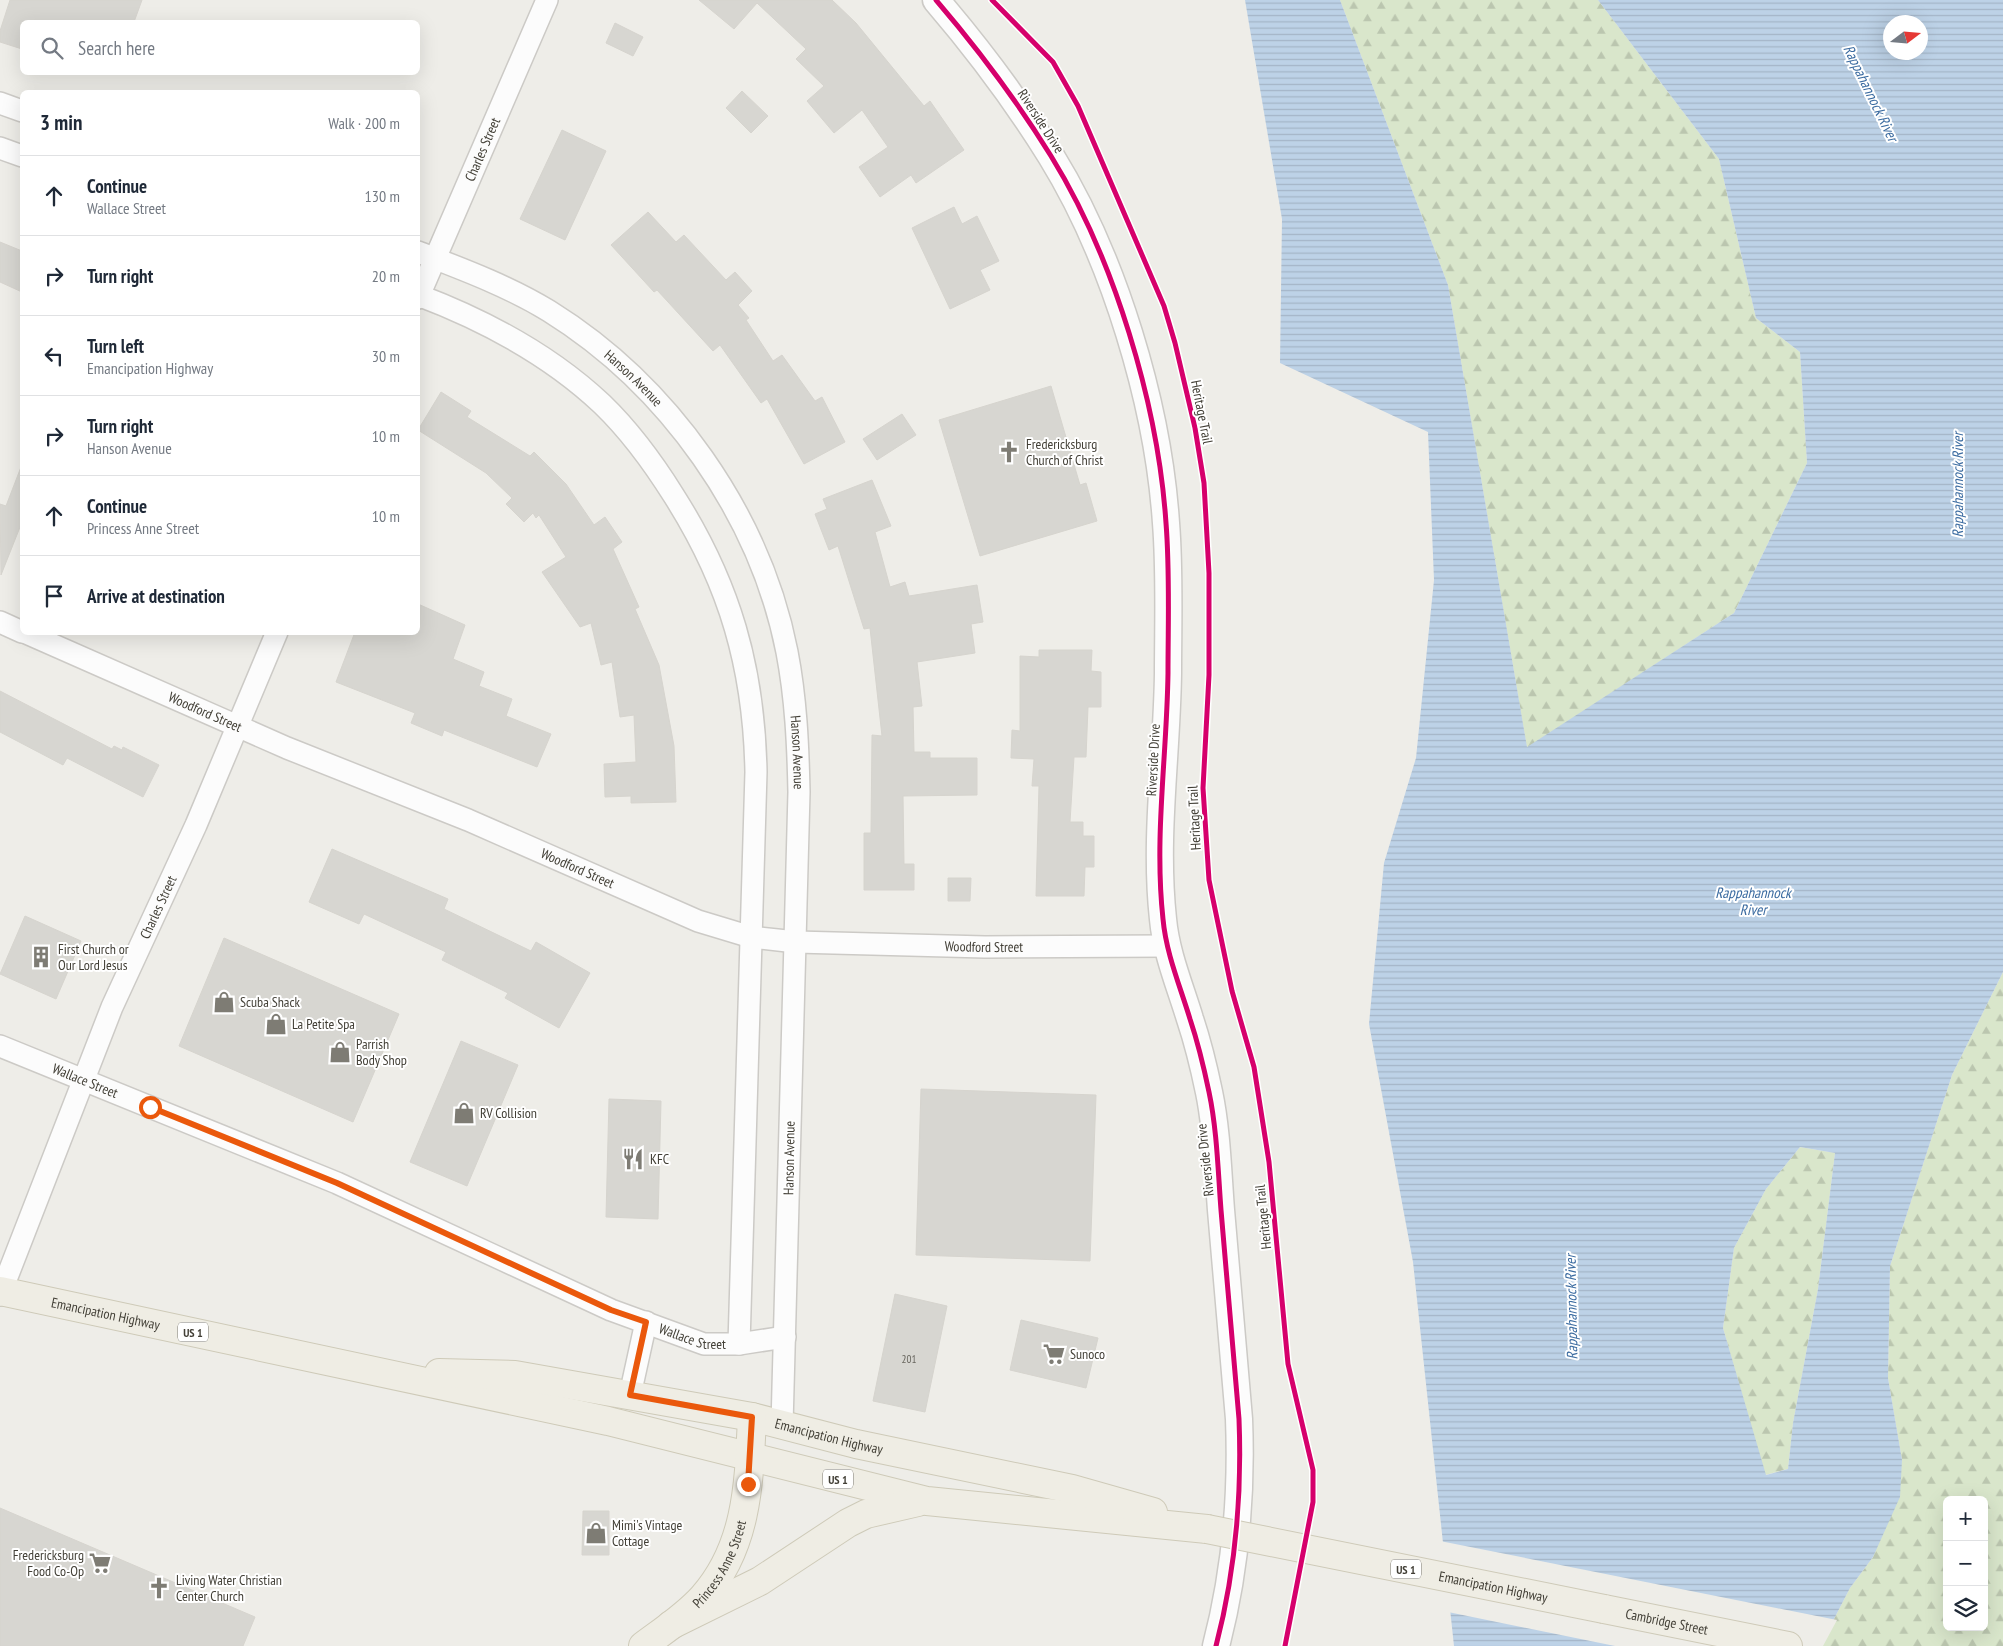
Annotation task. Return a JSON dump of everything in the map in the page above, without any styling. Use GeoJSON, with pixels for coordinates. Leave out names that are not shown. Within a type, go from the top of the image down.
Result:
{"type":"FeatureCollection","features":[{"type":"Feature","properties":{"kind":"main road","name":"Emancipation Highway"},"geometry":{"type":"LineString","coordinates":[[1,1292],[608,1421],[927,1501],[1207,1530],[1604,1609]]}},
{"type":"Feature","properties":{"kind":"main road","name":"Emancipation Highway"},"geometry":{"type":"LineString","coordinates":[[387,1374],[515,1375],[752,1417],[856,1444],[1072,1488],[1207,1530]]}},
{"type":"Feature","properties":{"kind":"main road"},"geometry":{"type":"LineString","coordinates":[[750,1457],[752,1417]]}},
{"type":"Feature","properties":{"kind":"main road","name":"Princess Anne Street"},"geometry":{"type":"LineString","coordinates":[[643,1646],[702,1598],[720,1575],[736,1545],[744,1518],[750,1457]]}},
{"type":"Feature","properties":{"kind":"main road"},"geometry":{"type":"LineString","coordinates":[[671,1625],[760,1580],[848,1523],[882,1509],[927,1501]]}},
{"type":"Feature","properties":{"kind":"main road","name":"Cambridge Street"},"geometry":{"type":"LineString","coordinates":[[1604,1609],[1788,1646]]}},
{"type":"Feature","properties":{"kind":"street","name":"Charles Street"},"geometry":{"type":"LineString","coordinates":[[420,286],[426,256],[546,0]]}},
{"type":"Feature","properties":{"kind":"street","name":"Riverside Drive"},"geometry":{"type":"LineString","coordinates":[[936,0],[975,46],[1052,158],[1090,230],[1120,306],[1141,377],[1157,449],[1166,522],[1168,677],[1159,864],[1167,946],[1192,1026],[1209,1095],[1217,1168],[1241,1457],[1232,1572],[1216,1646]]}},
{"type":"Feature","properties":{"kind":"street"},"geometry":{"type":"LineString","coordinates":[[0,103],[20,110]]}},
{"type":"Feature","properties":{"kind":"street"},"geometry":{"type":"LineString","coordinates":[[0,148],[20,155]]}},
{"type":"Feature","properties":{"kind":"street","name":"Hanson Avenue"},"geometry":{"type":"LineString","coordinates":[[426,256],[491,281],[546,310],[585,336],[646,390],[686,435],[738,517],[771,591],[787,650],[792,680],[798,749],[799,792],[782,1425]]}},
{"type":"Feature","properties":{"kind":"street"},"geometry":{"type":"LineString","coordinates":[[420,297],[461,312],[545,359],[591,395],[621,424],[643,451],[697,533],[720,580],[736,625],[753,707],[756,772],[739,1344]]}},
{"type":"Feature","properties":{"kind":"street","name":"Woodford Street"},"geometry":{"type":"LineString","coordinates":[[0,622],[20,631]]}},
{"type":"Feature","properties":{"kind":"street","name":"Woodford Street"},"geometry":{"type":"LineString","coordinates":[[30,635],[287,748],[468,820],[698,921],[751,937],[796,942],[985,947],[1167,946]]}},
{"type":"Feature","properties":{"kind":"street","name":"Charles Street"},"geometry":{"type":"LineString","coordinates":[[1,1292],[112,1008],[196,825],[277,635]]}},
{"type":"Feature","properties":{"kind":"street","name":"Wallace Street"},"geometry":{"type":"LineString","coordinates":[[0,1046],[337,1183],[611,1310],[704,1344],[739,1344],[785,1337]]}},
{"type":"Feature","properties":{"kind":"street"},"geometry":{"type":"LineString","coordinates":[[630,1395],[646,1322]]}},
{"type":"Feature","properties":{"kind":"green space"},"geometry":{"type":"Polygon","coordinates":[[[1340,0],[1598,0],[1719,159],[1756,318],[1800,352],[1807,463],[1734,613],[1527,748],[1448,285],[1340,0]]]}},
{"type":"Feature","properties":{"kind":"green space"},"geometry":{"type":"Polygon","coordinates":[[[2003,972],[2003,1646],[1820,1646],[1850,1588],[1873,1557],[1902,1460],[1888,1378],[1890,1266],[1952,1075],[2003,972]]]}},
{"type":"Feature","properties":{"kind":"green space"},"geometry":{"type":"Polygon","coordinates":[[[1800,1147],[1835,1153],[1818,1289],[1793,1423],[1788,1469],[1765,1475],[1723,1328],[1734,1248],[1766,1189],[1800,1147]]]}},
{"type":"Feature","properties":{"kind":"water","name":"Rappahannock River"},"geometry":{"type":"Polygon","coordinates":[[[1245,0],[1340,0],[1448,285],[1527,747],[1734,613],[1807,463],[1800,352],[1756,318],[1719,159],[1598,0],[2003,0],[2003,972],[1952,1075],[1890,1266],[1888,1378],[1902,1460],[1900,1497],[1873,1557],[1850,1588],[1820,1646],[1454,1646],[1413,1262],[1369,1024],[1384,863],[1416,758],[1434,580],[1428,432],[1280,363],[1282,219],[1245,0]],[[1800,1147],[1766,1189],[1734,1248],[1723,1328],[1766,1475],[1788,1469],[1793,1423],[1818,1289],[1835,1153],[1800,1147]]]}},
{"type":"Feature","properties":{"kind":"pier"},"geometry":{"type":"Polygon","coordinates":[[[1440,1541],[1837,1620],[1823,1646],[1615,1646],[1448,1612],[1440,1541]]]}},
{"type":"Feature","properties":{"kind":"building"},"geometry":{"type":"Polygon","coordinates":[[[10,0],[142,0],[135,20],[20,20],[20,48],[0,42],[0,31],[10,0]]]}},
{"type":"Feature","properties":{"kind":"building"},"geometry":{"type":"Polygon","coordinates":[[[699,0],[832,0],[856,23],[924,106],[930,101],[964,150],[916,183],[911,175],[880,197],[859,167],[888,147],[862,110],[834,133],[807,101],[824,86],[796,59],[806,49],[757,3],[734,29],[699,0]]]}},
{"type":"Feature","properties":{"kind":"building"},"geometry":{"type":"Polygon","coordinates":[[[615,23],[643,37],[633,56],[606,43],[615,23]]]}},
{"type":"Feature","properties":{"kind":"building"},"geometry":{"type":"Polygon","coordinates":[[[742,91],[768,116],[751,133],[726,108],[742,91]]]}},
{"type":"Feature","properties":{"kind":"building"},"geometry":{"type":"Polygon","coordinates":[[[562,130],[606,151],[565,240],[520,219],[562,130]]]}},
{"type":"Feature","properties":{"kind":"building"},"geometry":{"type":"Polygon","coordinates":[[[954,207],[962,224],[977,216],[999,261],[980,270],[990,290],[950,309],[912,228],[954,207]]]}},
{"type":"Feature","properties":{"kind":"building"},"geometry":{"type":"Polygon","coordinates":[[[648,212],[676,242],[684,235],[726,280],[735,272],[752,291],[738,305],[749,318],[746,320],[773,361],[782,355],[815,401],[822,397],[845,442],[804,464],[767,399],[761,403],[720,345],[713,351],[657,290],[654,292],[611,245],[648,212]]]}},
{"type":"Feature","properties":{"kind":"building"},"geometry":{"type":"Polygon","coordinates":[[[0,242],[20,250],[20,291],[0,282],[0,242]]]}},
{"type":"Feature","properties":{"kind":"building","name":"Fredericksburg Church of Christ"},"geometry":{"type":"Polygon","coordinates":[[[1051,386],[1080,485],[1086,483],[1097,521],[980,556],[939,420],[1051,386]]]}},
{"type":"Feature","properties":{"kind":"building"},"geometry":{"type":"Polygon","coordinates":[[[441,392],[471,411],[467,417],[530,456],[534,452],[566,484],[594,525],[605,517],[622,542],[613,549],[639,607],[635,609],[659,665],[674,746],[676,802],[631,803],[631,796],[605,797],[604,764],[636,762],[634,715],[620,717],[612,662],[601,665],[591,623],[580,627],[542,572],[566,557],[539,515],[536,518],[533,513],[524,522],[506,504],[512,498],[486,473],[420,431],[420,427],[441,392]]]}},
{"type":"Feature","properties":{"kind":"building"},"geometry":{"type":"Polygon","coordinates":[[[902,414],[916,435],[877,460],[863,439],[902,414]]]}},
{"type":"Feature","properties":{"kind":"building"},"geometry":{"type":"Polygon","coordinates":[[[20,470],[20,527],[1,575],[0,504],[6,506],[20,470]]]}},
{"type":"Feature","properties":{"kind":"building"},"geometry":{"type":"Polygon","coordinates":[[[872,480],[891,526],[875,532],[890,587],[905,582],[909,596],[977,585],[983,622],[971,624],[975,653],[917,662],[922,706],[913,707],[914,752],[930,752],[930,758],[977,758],[977,795],[903,796],[904,864],[914,864],[914,890],[864,890],[864,833],[871,833],[872,735],[882,736],[870,628],[864,629],[838,546],[829,550],[815,514],[827,509],[823,499],[872,480]]]}},
{"type":"Feature","properties":{"kind":"building"},"geometry":{"type":"Polygon","coordinates":[[[420,605],[465,625],[453,659],[484,672],[479,686],[512,699],[506,716],[551,734],[537,767],[444,730],[442,736],[411,723],[415,713],[336,682],[354,635],[420,635],[420,605]]]}},
{"type":"Feature","properties":{"kind":"building"},"geometry":{"type":"Polygon","coordinates":[[[1039,650],[1092,650],[1091,671],[1101,672],[1101,707],[1088,707],[1086,757],[1074,757],[1070,822],[1083,822],[1083,836],[1094,836],[1094,867],[1085,867],[1084,896],[1036,896],[1039,786],[1032,786],[1034,759],[1011,758],[1012,730],[1020,731],[1020,656],[1039,657],[1039,650]]]}},
{"type":"Feature","properties":{"kind":"building"},"geometry":{"type":"Polygon","coordinates":[[[0,691],[112,749],[114,746],[122,750],[123,747],[159,765],[143,797],[67,758],[63,765],[0,732],[0,691]]]}},
{"type":"Feature","properties":{"kind":"building"},"geometry":{"type":"Polygon","coordinates":[[[332,849],[448,899],[444,909],[531,951],[536,942],[590,973],[559,1028],[505,998],[508,993],[442,960],[446,952],[364,914],[359,924],[309,902],[332,849]]]}},
{"type":"Feature","properties":{"kind":"building"},"geometry":{"type":"Polygon","coordinates":[[[948,878],[971,878],[970,901],[948,901],[948,878]]]}},
{"type":"Feature","properties":{"kind":"building","name":"First Church or Our Lord Jesus"},"geometry":{"type":"Polygon","coordinates":[[[25,916],[81,941],[56,999],[0,974],[25,916]]]}},
{"type":"Feature","properties":{"kind":"building"},"geometry":{"type":"Polygon","coordinates":[[[224,938],[399,1014],[353,1122],[179,1046],[224,938]]]}},
{"type":"Feature","properties":{"kind":"building","name":"RV Collision"},"geometry":{"type":"Polygon","coordinates":[[[461,1041],[518,1065],[467,1186],[410,1162],[461,1041]]]}},
{"type":"Feature","properties":{"kind":"building"},"geometry":{"type":"Polygon","coordinates":[[[921,1089],[1096,1095],[1090,1261],[916,1255],[921,1089]]]}},
{"type":"Feature","properties":{"kind":"building","name":"KFC"},"geometry":{"type":"Polygon","coordinates":[[[609,1099],[661,1101],[658,1219],[606,1217],[609,1099]]]}},
{"type":"Feature","properties":{"kind":"building"},"geometry":{"type":"Polygon","coordinates":[[[895,1294],[947,1306],[925,1412],[873,1401],[895,1294]]]}},
{"type":"Feature","properties":{"kind":"building","name":"Sunoco"},"geometry":{"type":"Polygon","coordinates":[[[1021,1320],[1098,1338],[1086,1388],[1010,1370],[1021,1320]]]}},
{"type":"Feature","properties":{"kind":"building"},"geometry":{"type":"Polygon","coordinates":[[[0,1508],[255,1617],[243,1646],[0,1646],[0,1508]]]}},
{"type":"Feature","properties":{"kind":"building","name":"Mimi's Vintage Cottage"},"geometry":{"type":"Polygon","coordinates":[[[583,1511],[609,1511],[609,1555],[582,1555],[583,1511]]]}},
{"type":"Feature","properties":{"kind":"cycle path"},"geometry":{"type":"LineString","coordinates":[[936,0],[1011,95],[1051,156],[1074,196],[1113,286],[1143,381],[1154,430],[1166,523],[1168,579],[1168,673],[1160,827],[1163,919],[1170,957],[1193,1028],[1212,1106],[1239,1419],[1240,1447],[1236,1533],[1228,1590],[1216,1646]]}},
{"type":"Feature","properties":{"kind":"cycle path","name":"Heritage Trail"},"geometry":{"type":"LineString","coordinates":[[992,0],[1053,62],[1078,106],[1164,306],[1175,343],[1195,428],[1204,483],[1209,573],[1209,675],[1203,788],[1209,880],[1232,991],[1254,1067],[1269,1162],[1288,1364],[1313,1470],[1313,1502],[1285,1646]]}},
{"type":"Feature","properties":{"kind":"place","name":"Fredericksburg Church of Christ"},"geometry":{"type":"Point","coordinates":[1009,452]}},
{"type":"Feature","properties":{"kind":"place","name":"First Church or Our Lord Jesus"},"geometry":{"type":"Point","coordinates":[41,957]}},
{"type":"Feature","properties":{"kind":"place","name":"Scuba Shack"},"geometry":{"type":"Point","coordinates":[224,1002]}},
{"type":"Feature","properties":{"kind":"place","name":"La Petite Spa"},"geometry":{"type":"Point","coordinates":[276,1024]}},
{"type":"Feature","properties":{"kind":"place","name":"Parrish Body Shop"},"geometry":{"type":"Point","coordinates":[340,1052]}},
{"type":"Feature","properties":{"kind":"place","name":"RV Collision"},"geometry":{"type":"Point","coordinates":[464,1113]}},
{"type":"Feature","properties":{"kind":"place","name":"KFC"},"geometry":{"type":"Point","coordinates":[633,1159]}},
{"type":"Feature","properties":{"kind":"place","name":"Sunoco"},"geometry":{"type":"Point","coordinates":[1054,1354]}},
{"type":"Feature","properties":{"kind":"place","name":"Mimi's Vintage Cottage"},"geometry":{"type":"Point","coordinates":[596,1533]}},
{"type":"Feature","properties":{"kind":"place","name":"Fredericksburg Food Co-Op"},"geometry":{"type":"Point","coordinates":[100,1563]}},
{"type":"Feature","properties":{"kind":"place","name":"Living Water Christian Center Church"},"geometry":{"type":"Point","coordinates":[159,1588]}},
{"type":"Feature","properties":{"kind":"route"},"geometry":{"type":"LineString","coordinates":[[150,1107],[337,1183],[611,1310],[646,1322],[630,1395],[752,1417],[748,1484]]}}]}
